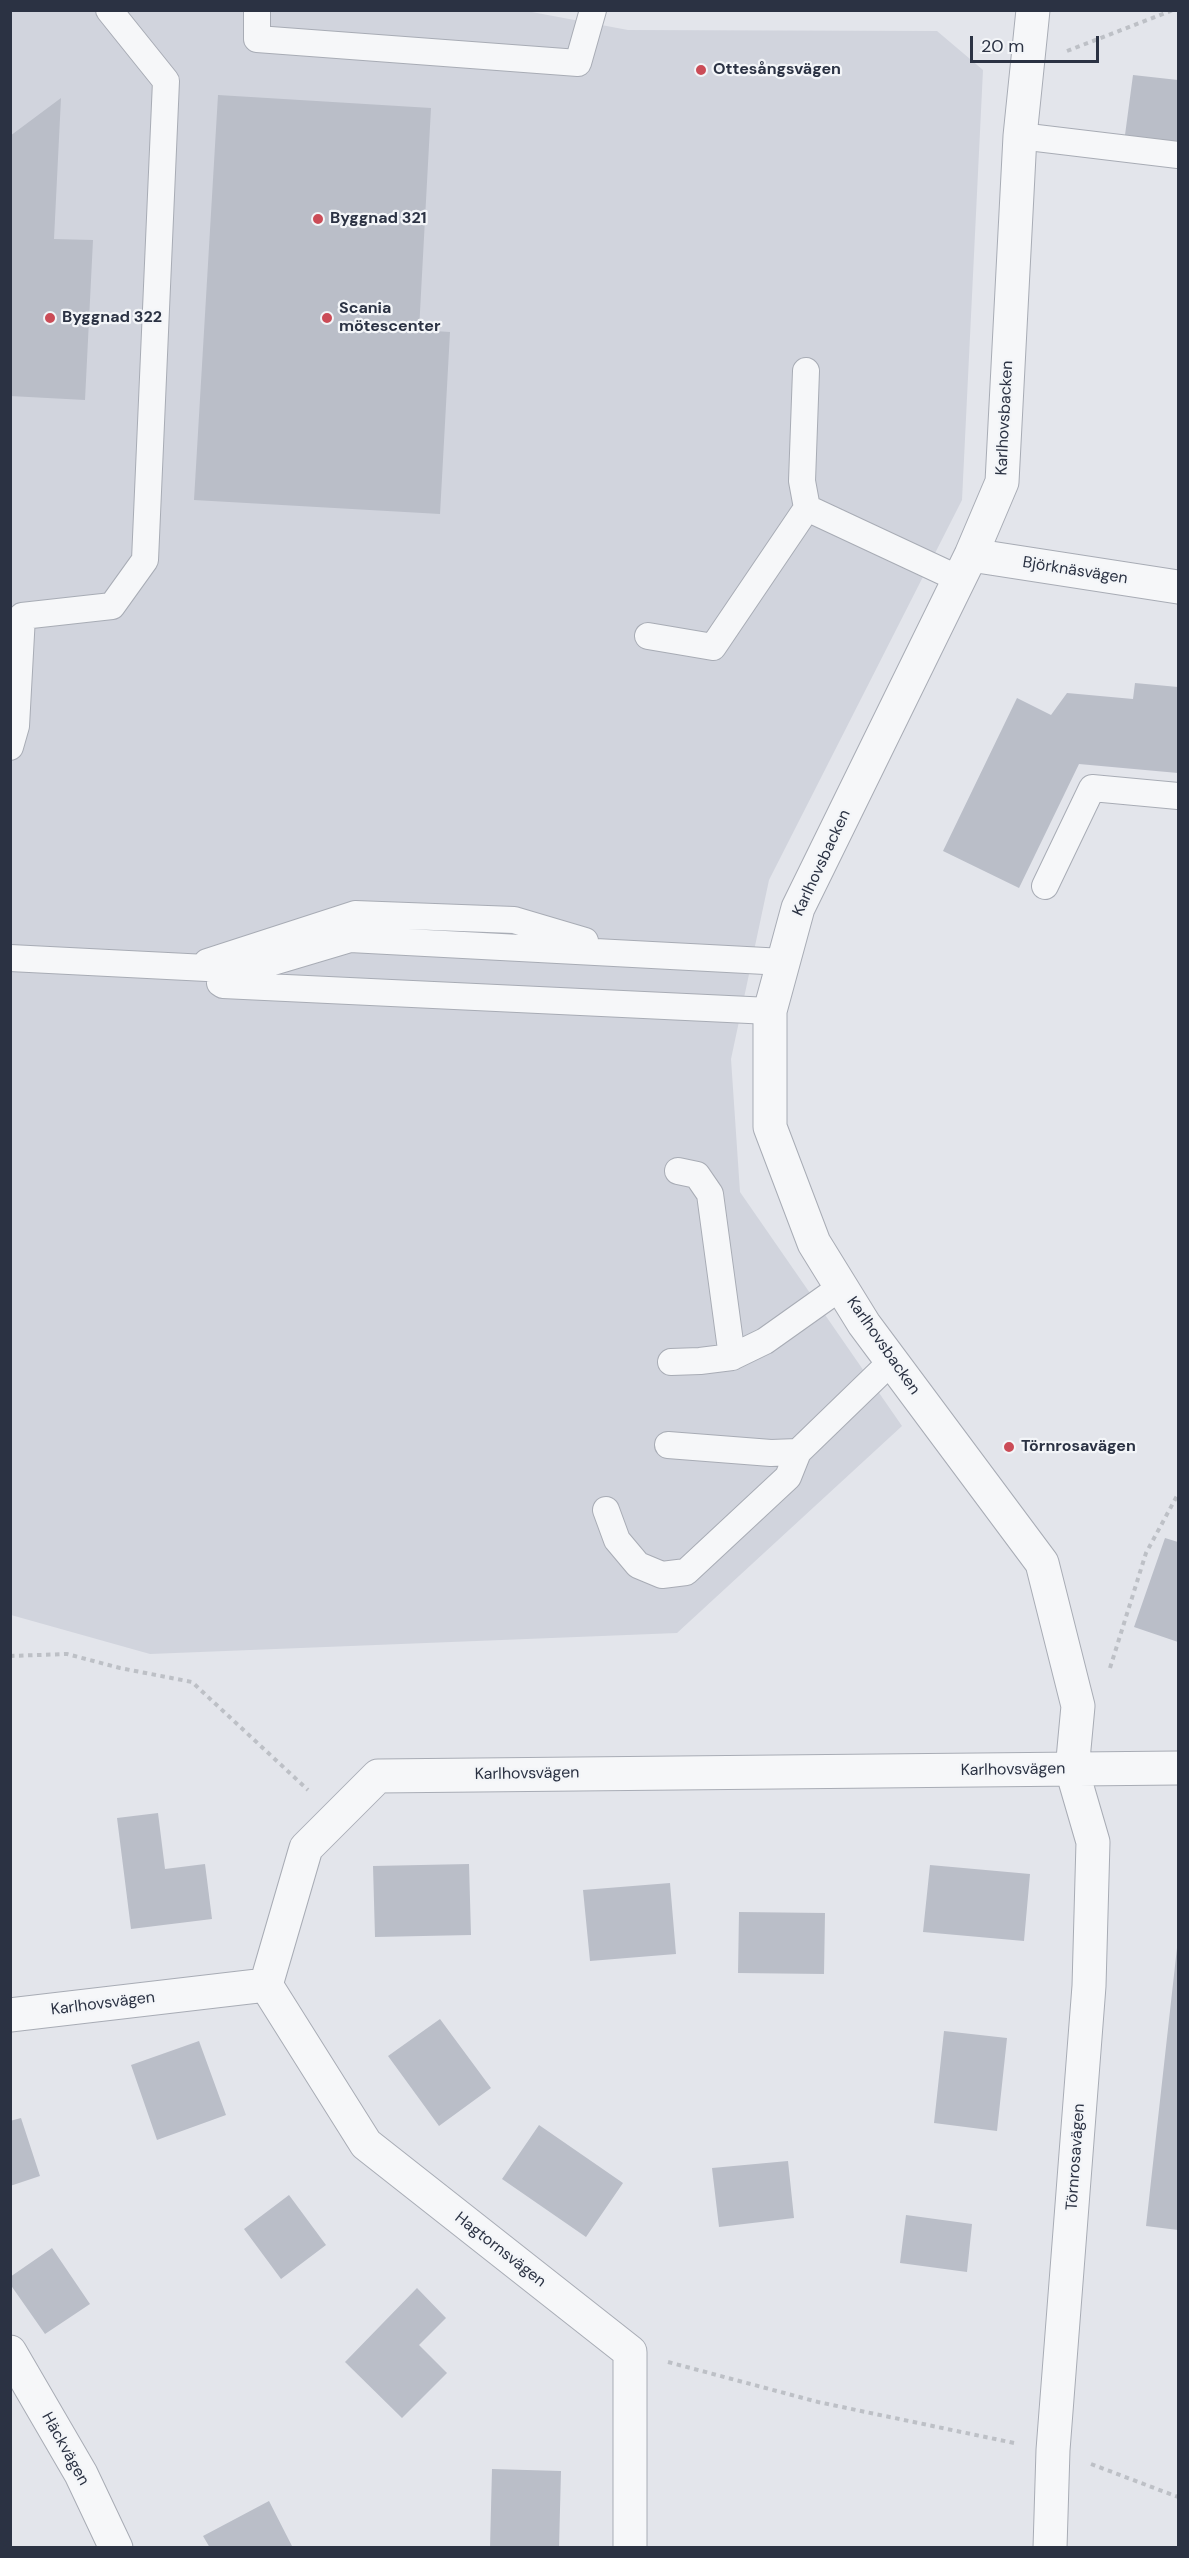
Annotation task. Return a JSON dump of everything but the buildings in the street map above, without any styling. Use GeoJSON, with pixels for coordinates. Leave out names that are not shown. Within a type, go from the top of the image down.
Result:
{"type":"FeatureCollection","features":[{"type":"Feature","properties":{"kind":"street","name":"Karlhovsbacken"},"geometry":{"type":"LineString","coordinates":[[1033,10],[1020,136],[1002,482],[965,567],[798,908],[770,1011],[770,1127],[814,1243],[864,1324],[1042,1563],[1078,1706],[1072,1770]]}},
{"type":"Feature","properties":{"kind":"street","name":"Björknäsvägen"},"geometry":{"type":"LineString","coordinates":[[965,567],[1179,587]]}},
{"type":"Feature","properties":{"kind":"street","name":"Karlhovsvägen"},"geometry":{"type":"LineString","coordinates":[[10,2015],[266,1984],[306,1848],[378,1776],[1179,1768]]}},
{"type":"Feature","properties":{"kind":"street","name":"Törnrosavägen"},"geometry":{"type":"LineString","coordinates":[[1050,2547],[1053,2450],[1089,1986],[1093,1842],[1072,1770]]}},
{"type":"Feature","properties":{"kind":"street","name":"Hagtornsvägen"},"geometry":{"type":"LineString","coordinates":[[266,1984],[366,2144],[630,2352]]}},
{"type":"Feature","properties":{"kind":"street","name":"Häckvägen"},"geometry":{"type":"LineString","coordinates":[[10,2352],[81,2474],[116,2547]]}},
{"type":"Feature","properties":{"kind":"street"},"geometry":{"type":"LineString","coordinates":[[630,2352],[630,2547]]}},
{"type":"Feature","properties":{"kind":"lane"},"geometry":{"type":"LineString","coordinates":[[10,747],[16,726],[16,613],[112,606],[145,560],[166,81],[109,10]]}},
{"type":"Feature","properties":{"kind":"lane"},"geometry":{"type":"LineString","coordinates":[[257,10],[257,39],[578,63],[593,10]]}},
{"type":"Feature","properties":{"kind":"lane"},"geometry":{"type":"LineString","coordinates":[[1020,136],[1179,155]]}},
{"type":"Feature","properties":{"kind":"lane"},"geometry":{"type":"LineString","coordinates":[[648,636],[713,647],[807,508],[802,482],[806,371]]}},
{"type":"Feature","properties":{"kind":"lane"},"geometry":{"type":"LineString","coordinates":[[807,508],[965,567]]}},
{"type":"Feature","properties":{"kind":"lane"},"geometry":{"type":"LineString","coordinates":[[1045,886],[1092,788],[1179,796]]}},
{"type":"Feature","properties":{"kind":"lane"},"geometry":{"type":"LineString","coordinates":[[10,958],[246,970],[350,939],[784,962]]}},
{"type":"Feature","properties":{"kind":"lane"},"geometry":{"type":"LineString","coordinates":[[192,967],[223,985],[770,1011]]}},
{"type":"Feature","properties":{"kind":"lane"},"geometry":{"type":"LineString","coordinates":[[678,1171],[697,1175],[710,1194],[732,1357]]}},
{"type":"Feature","properties":{"kind":"lane"},"geometry":{"type":"LineString","coordinates":[[671,1362],[732,1357],[765,1341],[841,1287]]}},
{"type":"Feature","properties":{"kind":"lane"},"geometry":{"type":"LineString","coordinates":[[606,1510],[617,1540],[638,1565],[662,1575],[686,1572],[788,1477],[798,1452],[892,1361]]}},
{"type":"Feature","properties":{"kind":"lane"},"geometry":{"type":"LineString","coordinates":[[668,1445],[771,1453],[798,1452]]}},
{"type":"Feature","properties":{"kind":"path"},"geometry":{"type":"LineString","coordinates":[[1029,65],[1173,10]]}},
{"type":"Feature","properties":{"kind":"path"},"geometry":{"type":"LineString","coordinates":[[1078,1706],[1109,1672],[1146,1553],[1179,1494]]}},
{"type":"Feature","properties":{"kind":"path"},"geometry":{"type":"LineString","coordinates":[[10,1656],[67,1654],[120,1668],[192,1682],[337,1817]]}},
{"type":"Feature","properties":{"kind":"path"},"geometry":{"type":"LineString","coordinates":[[630,2352],[818,2402],[1053,2450],[1179,2497]]}},
{"type":"Feature","properties":{"kind":"shaded area"},"geometry":{"type":"Polygon","coordinates":[[[521,10],[628,30],[937,31],[983,70],[962,500],[769,880],[731,1059],[740,1192],[902,1426],[677,1633],[150,1654],[11,1615],[10,11],[521,10]]]}},
{"type":"Feature","properties":{"kind":"place","name":"Ottesångsvägen"},"geometry":{"type":"Point","coordinates":[701,70]}},
{"type":"Feature","properties":{"kind":"place","name":"Byggnad 321"},"geometry":{"type":"Point","coordinates":[318,219]}},
{"type":"Feature","properties":{"kind":"place","name":"Byggnad 322"},"geometry":{"type":"Point","coordinates":[50,318]}},
{"type":"Feature","properties":{"kind":"place","name":"Scania mötescenter"},"geometry":{"type":"Point","coordinates":[327,318]}},
{"type":"Feature","properties":{"kind":"place","name":"Törnrosavägen"},"geometry":{"type":"Point","coordinates":[1009,1447]}}]}
